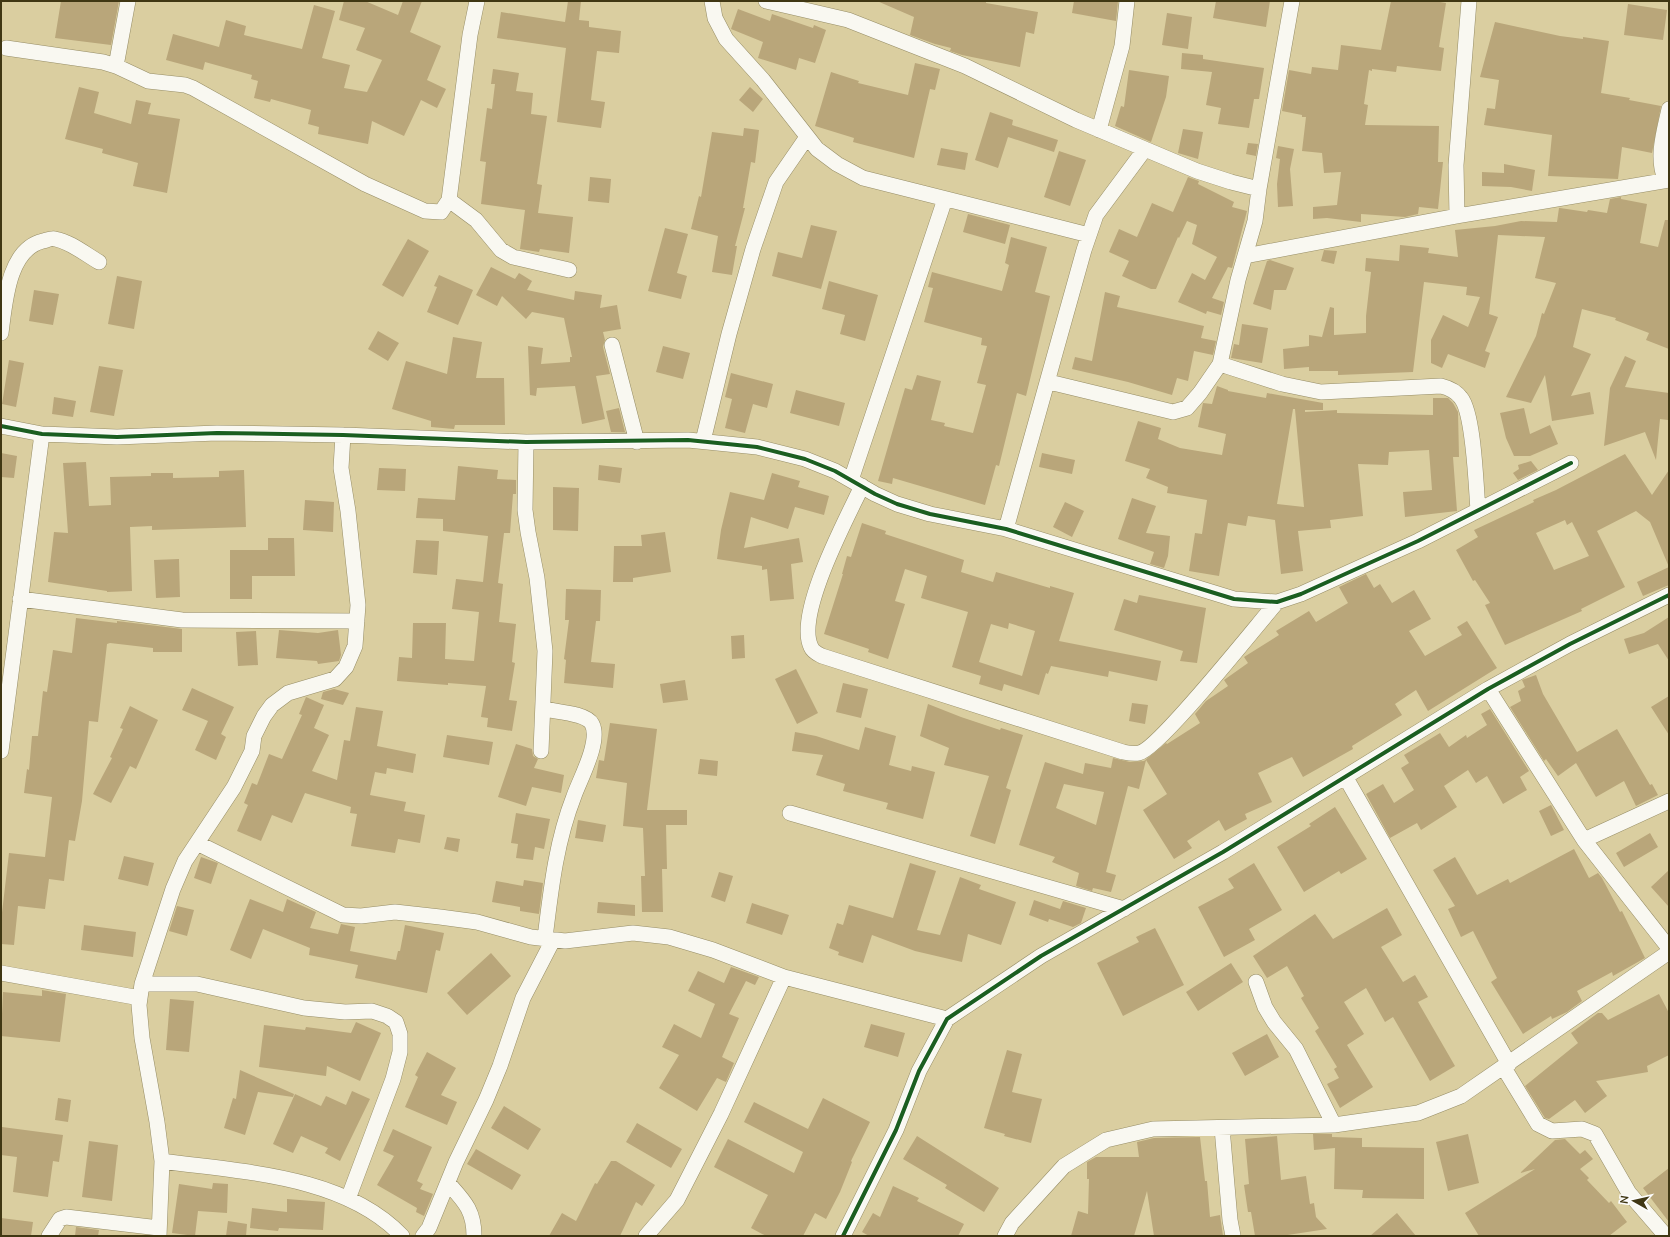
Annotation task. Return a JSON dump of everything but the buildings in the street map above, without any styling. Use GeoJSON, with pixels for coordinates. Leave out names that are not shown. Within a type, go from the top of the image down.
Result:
{"type":"FeatureCollection","features":[{"type":"Feature","properties":{"kind":"street"},"geometry":{"type":"LineString","coordinates":[[116,66],[128,1]]}},
{"type":"Feature","properties":{"kind":"street"},"geometry":{"type":"LineString","coordinates":[[6,48],[116,66],[148,82],[185,85],[193,88],[365,184],[425,211],[441,212],[449,200],[470,35],[477,1]]}},
{"type":"Feature","properties":{"kind":"street"},"geometry":{"type":"LineString","coordinates":[[712,1],[715,18],[726,39],[763,80],[817,149],[837,164],[863,178],[1090,235]]}},
{"type":"Feature","properties":{"kind":"street"},"geometry":{"type":"LineString","coordinates":[[766,1],[848,20],[965,66],[1099,130],[1197,171],[1259,189]]}},
{"type":"Feature","properties":{"kind":"street"},"geometry":{"type":"LineString","coordinates":[[1099,130],[1122,46],[1127,1]]}},
{"type":"Feature","properties":{"kind":"street"},"geometry":{"type":"LineString","coordinates":[[1048,382],[1173,412],[1187,408],[1200,393],[1220,364],[1238,280],[1255,221],[1259,189],[1292,1]]}},
{"type":"Feature","properties":{"kind":"street"},"geometry":{"type":"LineString","coordinates":[[1457,216],[1456,165],[1469,1]]}},
{"type":"Feature","properties":{"kind":"street"},"geometry":{"type":"LineString","coordinates":[[1245,256],[1457,216],[1667,180],[1661,170],[1662,140],[1669,110]]}},
{"type":"Feature","properties":{"kind":"street"},"geometry":{"type":"LineString","coordinates":[[702,441],[729,334],[753,249],[776,182],[807,137]]}},
{"type":"Feature","properties":{"kind":"street"},"geometry":{"type":"LineString","coordinates":[[1006,529],[1096,215],[1146,149]]}},
{"type":"Feature","properties":{"kind":"street"},"geometry":{"type":"LineString","coordinates":[[945,199],[857,483],[826,562],[812,608],[808,631],[810,645],[814,651],[829,659],[1123,752],[1139,753],[1155,742],[1201,692],[1277,602]]}},
{"type":"Feature","properties":{"kind":"street"},"geometry":{"type":"LineString","coordinates":[[449,200],[476,220],[501,250],[513,257],[569,270]]}},
{"type":"Feature","properties":{"kind":"street"},"geometry":{"type":"LineString","coordinates":[[1,333],[7,288],[18,260],[33,243],[54,238],[70,244],[99,262]]}},
{"type":"Feature","properties":{"kind":"street"},"geometry":{"type":"LineString","coordinates":[[612,344],[637,442]]}},
{"type":"Feature","properties":{"kind":"street"},"geometry":{"type":"LineString","coordinates":[[1220,364],[1282,384],[1321,392],[1441,386],[1452,389],[1462,399],[1469,418],[1478,510]]}},
{"type":"Feature","properties":{"kind":"street"},"geometry":{"type":"LineString","coordinates":[[1,426],[42,434],[117,437],[217,433],[344,435],[526,442],[637,442],[688,440],[757,447],[805,459],[835,471],[897,504],[930,514],[1006,529],[1234,599],[1277,602],[1301,594],[1418,541],[1571,463]]}},
{"type":"Feature","properties":{"kind":"street"},"geometry":{"type":"LineString","coordinates":[[1,751],[42,434]]}},
{"type":"Feature","properties":{"kind":"street"},"geometry":{"type":"LineString","coordinates":[[49,1236],[60,1219],[66,1217],[159,1232],[162,1161],[157,1122],[142,1038],[139,1005],[141,991],[173,889],[185,861],[234,787],[252,751],[254,736],[264,716],[272,705],[288,693],[335,679],[346,667],[355,646],[357,621],[356,577],[342,468],[344,435]]}},
{"type":"Feature","properties":{"kind":"street"},"geometry":{"type":"LineString","coordinates":[[526,442],[525,510],[537,578],[545,651],[544,709],[541,751]]}},
{"type":"Feature","properties":{"kind":"street"},"geometry":{"type":"LineString","coordinates":[[843,1236],[896,1130],[919,1071],[947,1019],[1041,956],[1124,909],[1346,778],[1488,690],[1570,644],[1669,595]]}},
{"type":"Feature","properties":{"kind":"street"},"geometry":{"type":"LineString","coordinates":[[20,599],[182,620],[357,621]]}},
{"type":"Feature","properties":{"kind":"street"},"geometry":{"type":"LineString","coordinates":[[1488,690],[1584,840],[1669,948]]}},
{"type":"Feature","properties":{"kind":"street"},"geometry":{"type":"LineString","coordinates":[[423,1236],[429,1228],[500,1066],[523,998],[549,939],[554,863],[562,828],[574,794],[586,768],[593,743],[594,729],[591,722],[584,716],[544,709]]}},
{"type":"Feature","properties":{"kind":"street"},"geometry":{"type":"LineString","coordinates":[[1346,778],[1535,1119],[1543,1128],[1552,1131],[1582,1129],[1595,1134],[1629,1194],[1666,1236]]}},
{"type":"Feature","properties":{"kind":"street"},"geometry":{"type":"LineString","coordinates":[[1584,840],[1669,801]]}},
{"type":"Feature","properties":{"kind":"street"},"geometry":{"type":"LineString","coordinates":[[790,813],[1124,909]]}},
{"type":"Feature","properties":{"kind":"street"},"geometry":{"type":"LineString","coordinates":[[197,843],[343,915],[361,916],[395,912],[433,916],[477,922],[531,937],[565,941],[633,933],[669,936],[713,950],[784,977],[947,1019]]}},
{"type":"Feature","properties":{"kind":"street"},"geometry":{"type":"LineString","coordinates":[[1005,1236],[1012,1223],[1064,1166],[1106,1140],[1153,1130],[1334,1125],[1418,1113],[1461,1096],[1669,952]]}},
{"type":"Feature","properties":{"kind":"street"},"geometry":{"type":"LineString","coordinates":[[1,973],[141,991],[197,984],[304,1008],[344,1012],[372,1012],[387,1016],[396,1022],[400,1034],[400,1052],[392,1079],[348,1199]]}},
{"type":"Feature","properties":{"kind":"street"},"geometry":{"type":"LineString","coordinates":[[646,1236],[677,1200],[684,1188],[721,1114],[784,977]]}},
{"type":"Feature","properties":{"kind":"street"},"geometry":{"type":"LineString","coordinates":[[1256,982],[1265,1007],[1274,1022],[1296,1049],[1334,1125]]}},
{"type":"Feature","properties":{"kind":"street"},"geometry":{"type":"LineString","coordinates":[[1222,1128],[1230,1220],[1233,1236]]}},
{"type":"Feature","properties":{"kind":"street"},"geometry":{"type":"LineString","coordinates":[[162,1161],[287,1179],[326,1190],[362,1205],[389,1222],[402,1236]]}},
{"type":"Feature","properties":{"kind":"street"},"geometry":{"type":"LineString","coordinates":[[448,1183],[465,1202],[474,1220],[474,1236]]}},
{"type":"Feature","properties":{"kind":"cycle path"},"geometry":{"type":"LineString","coordinates":[[1,426],[42,434],[117,437],[217,433],[343,435],[526,442],[688,440],[757,447],[805,459],[835,471],[875,494],[897,504],[930,514],[1006,529],[1234,599],[1277,602],[1301,594],[1418,541],[1571,463]]}},
{"type":"Feature","properties":{"kind":"cycle path"},"geometry":{"type":"LineString","coordinates":[[843,1236],[896,1130],[919,1071],[947,1019],[1041,956],[1223,852],[1488,689],[1570,644],[1669,595]]}}]}
